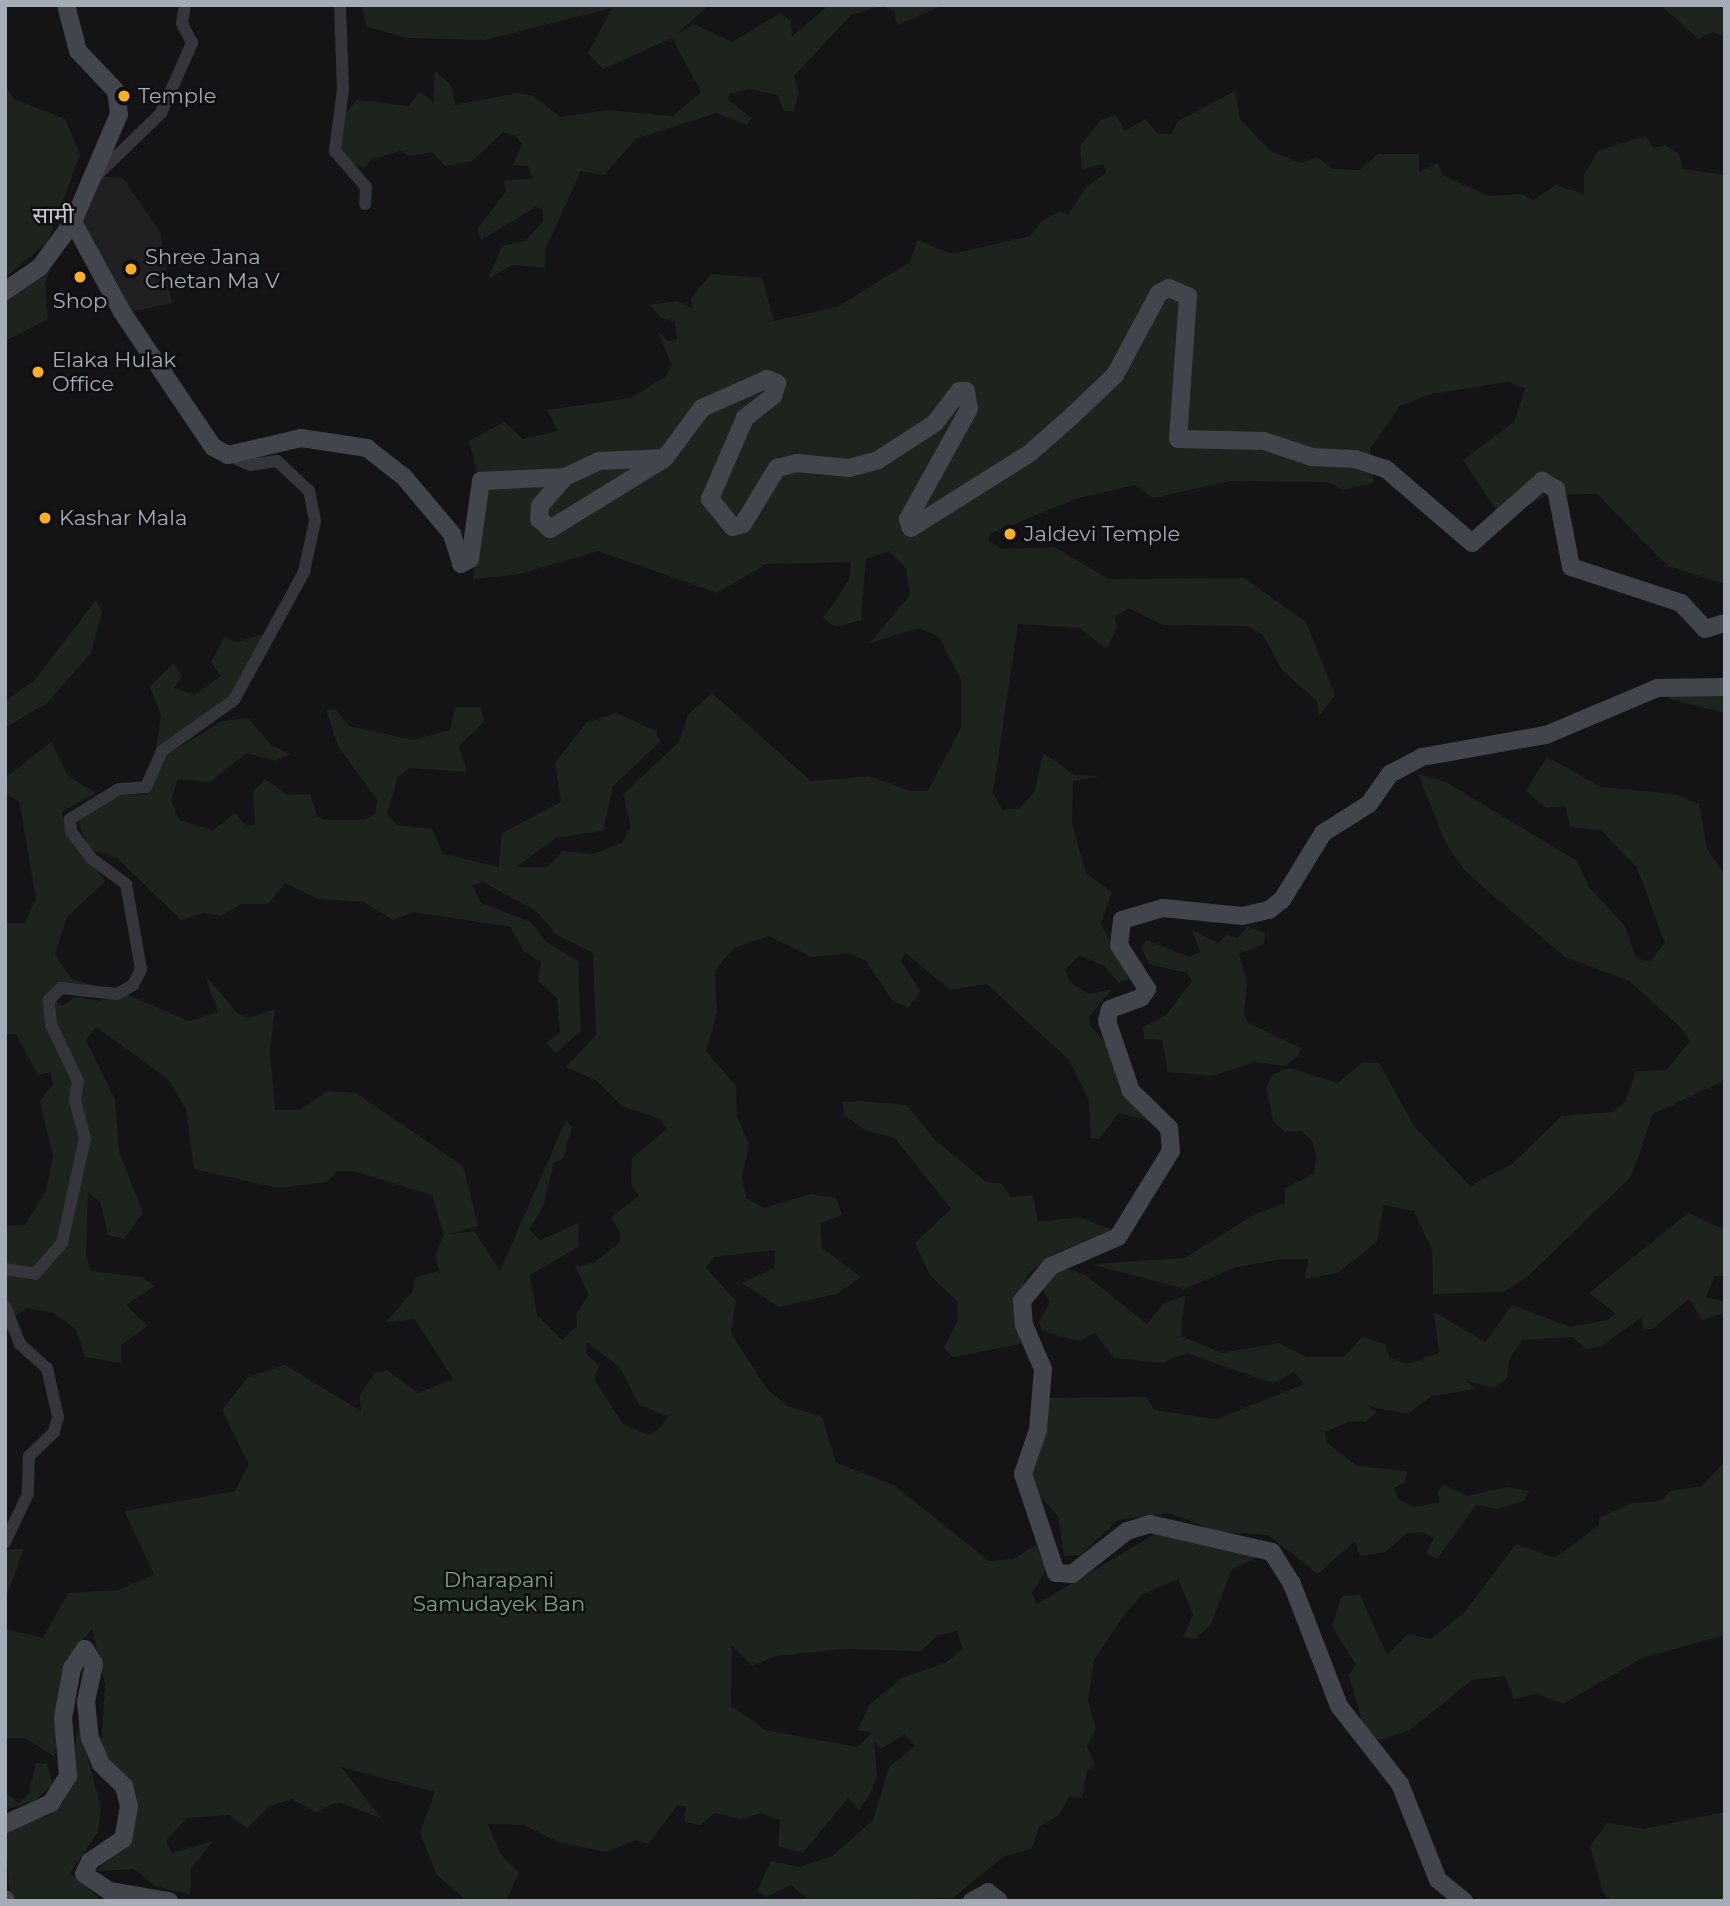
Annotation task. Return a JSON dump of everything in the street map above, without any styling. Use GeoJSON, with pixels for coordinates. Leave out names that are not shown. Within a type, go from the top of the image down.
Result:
{"type":"FeatureCollection","features":[{"type":"Feature","properties":{"kind":"street"},"geometry":{"type":"LineString","coordinates":[[5,291],[40,267],[73,222],[88,184],[114,132],[119,101],[78,51],[66,5]]}},
{"type":"Feature","properties":{"kind":"street"},"geometry":{"type":"LineString","coordinates":[[88,184],[161,113],[192,43],[182,23],[185,5]]}},
{"type":"Feature","properties":{"kind":"street"},"geometry":{"type":"LineString","coordinates":[[340,5],[343,89],[335,152],[366,187],[365,204]]}},
{"type":"Feature","properties":{"kind":"street"},"geometry":{"type":"LineString","coordinates":[[5,1269],[35,1274],[62,1243],[85,1138],[75,1100],[78,1081],[51,1026],[50,1000],[61,988],[117,994],[133,985],[141,969],[126,884],[92,859],[71,831],[70,819],[119,789],[146,787],[162,751],[234,700],[304,572],[315,521],[309,491],[277,461],[250,465],[214,447],[136,333],[73,222]]}},
{"type":"Feature","properties":{"kind":"street"},"geometry":{"type":"LineString","coordinates":[[565,477],[540,506],[538,519],[550,529],[665,458],[702,408],[756,382],[777,383],[767,403],[745,418],[710,499],[733,527],[743,524],[778,468],[797,463],[849,468],[878,460],[935,423],[959,391],[966,391],[969,409],[908,519],[911,528],[1030,453],[1073,415],[1115,375],[1159,293],[1169,288],[1188,296],[1178,439],[1264,441],[1312,457],[1355,458],[1386,469],[1472,543],[1542,481],[1556,489],[1571,568],[1681,603],[1705,629],[1725,622]]}},
{"type":"Feature","properties":{"kind":"street"},"geometry":{"type":"LineString","coordinates":[[228,455],[301,438],[367,448],[404,477],[452,534],[461,564],[470,559],[481,481],[565,477],[599,461],[665,458]]}},
{"type":"Feature","properties":{"kind":"street"},"geometry":{"type":"LineString","coordinates":[[1464,1901],[1438,1880],[1400,1784],[1339,1706],[1292,1584],[1272,1552],[1150,1524],[1127,1531],[1072,1574],[1056,1573],[1023,1474],[1038,1430],[1043,1369],[1024,1325],[1022,1301],[1051,1266],[1118,1237],[1171,1152],[1170,1128],[1131,1091],[1106,1018],[1147,989],[1119,944],[1122,920],[1163,908],[1242,916],[1269,909],[1282,900],[1323,833],[1369,804],[1390,775],[1422,758],[1546,735],[1657,688],[1725,687]]}},
{"type":"Feature","properties":{"kind":"street"},"geometry":{"type":"LineString","coordinates":[[5,1306],[27,1353],[47,1368],[58,1417],[54,1432],[29,1456],[28,1494],[5,1542]]}},
{"type":"Feature","properties":{"kind":"street"},"geometry":{"type":"LineString","coordinates":[[5,1824],[51,1803],[68,1776],[63,1718],[72,1668],[85,1650],[94,1664],[86,1702],[90,1738],[101,1764],[124,1786],[129,1806],[123,1839],[90,1861],[84,1874],[109,1891],[169,1901]]}},
{"type":"Feature","properties":{"kind":"street"},"geometry":{"type":"LineString","coordinates":[[972,1901],[988,1892],[999,1901]]}},
{"type":"Feature","properties":{"kind":"shaded area","name":"Shree Jana Chetan Ma V"},"geometry":{"type":"Polygon","coordinates":[[[99,176],[123,178],[160,232],[172,303],[126,313],[80,217],[99,176]]]}},
{"type":"Feature","properties":{"kind":"green space"},"geometry":{"type":"Polygon","coordinates":[[[361,5],[709,5],[677,34],[694,24],[732,42],[780,13],[791,21],[792,36],[829,5],[944,5],[897,25],[894,11],[881,6],[851,15],[794,76],[799,93],[793,112],[783,110],[777,95],[749,89],[729,94],[728,100],[752,118],[747,125],[716,113],[636,139],[604,175],[581,171],[545,250],[545,268],[512,265],[488,279],[502,246],[525,241],[543,222],[543,209],[536,207],[481,240],[478,228],[506,191],[504,181],[533,178],[528,166],[513,165],[522,145],[516,136],[503,132],[472,161],[445,166],[432,152],[409,156],[401,151],[372,159],[364,168],[341,158],[343,116],[357,100],[409,106],[420,91],[433,103],[435,71],[451,85],[455,105],[517,93],[534,96],[560,117],[607,110],[673,116],[701,92],[672,38],[603,69],[588,53],[612,8],[485,40],[408,38],[367,27],[361,5]]]}},
{"type":"Feature","properties":{"kind":"green space"},"geometry":{"type":"Polygon","coordinates":[[[1661,5],[1725,5],[1725,37],[1713,32],[1698,39],[1661,5]]]}},
{"type":"Feature","properties":{"kind":"green space"},"geometry":{"type":"Polygon","coordinates":[[[5,84],[14,99],[65,119],[80,154],[47,243],[5,277],[5,84]]]}},
{"type":"Feature","properties":{"kind":"green space","name":"Dharapani Samudayek Ban"},"geometry":{"type":"Polygon","coordinates":[[[1235,91],[1240,119],[1270,151],[1301,163],[1317,157],[1333,169],[1359,170],[1378,154],[1419,154],[1419,172],[1437,163],[1444,176],[1489,196],[1522,194],[1533,200],[1556,185],[1584,194],[1584,175],[1598,151],[1646,136],[1653,148],[1665,145],[1679,154],[1683,169],[1725,175],[1725,584],[1668,566],[1597,494],[1547,495],[1511,514],[1496,510],[1463,460],[1514,422],[1525,388],[1508,382],[1431,394],[1400,406],[1370,449],[1374,483],[1343,490],[1328,482],[1230,481],[1153,498],[1135,485],[1078,498],[991,533],[988,540],[1001,549],[1054,547],[1109,579],[1244,578],[1306,622],[1335,695],[1319,716],[1317,701],[1282,670],[1263,635],[1248,626],[1163,625],[1129,608],[1114,617],[1117,627],[1107,649],[1079,628],[1018,624],[993,793],[1002,810],[1020,808],[1035,791],[1043,753],[1075,775],[1099,776],[1073,781],[1072,824],[1086,873],[1112,892],[1101,924],[1129,979],[1119,983],[1104,966],[1079,955],[1065,970],[1070,982],[1089,994],[1112,989],[1089,1017],[1090,1025],[1107,1044],[1123,1095],[1150,1121],[1119,1113],[1099,1139],[1091,1138],[1089,1100],[1069,1060],[987,984],[951,990],[905,953],[901,961],[920,991],[908,1008],[893,1001],[865,960],[849,953],[812,957],[769,936],[734,948],[715,970],[717,1013],[706,1051],[736,1086],[737,1116],[749,1145],[742,1176],[746,1198],[764,1208],[811,1194],[836,1198],[842,1215],[820,1223],[822,1248],[861,1277],[836,1294],[779,1307],[742,1283],[774,1268],[775,1250],[714,1257],[706,1268],[736,1301],[731,1333],[767,1389],[788,1406],[822,1417],[836,1463],[894,1485],[989,1561],[1014,1559],[1036,1545],[1046,1570],[1032,1593],[1037,1604],[1155,1534],[1258,1557],[1232,1569],[1211,1624],[1195,1639],[1183,1637],[1193,1615],[1178,1579],[1143,1594],[1126,1612],[1094,1660],[1088,1701],[1096,1728],[1087,1746],[1095,1765],[1087,1771],[1082,1798],[1070,1796],[1059,1815],[1039,1827],[1032,1849],[1004,1856],[953,1898],[810,1901],[791,1885],[766,1897],[757,1891],[771,1861],[800,1867],[832,1856],[873,1820],[889,1767],[915,1746],[904,1734],[881,1749],[874,1741],[877,1776],[870,1794],[859,1810],[848,1798],[803,1853],[778,1846],[780,1820],[761,1813],[741,1819],[715,1813],[700,1825],[684,1822],[686,1806],[677,1806],[648,1844],[635,1840],[606,1852],[558,1842],[524,1825],[488,1824],[500,1853],[519,1873],[506,1901],[467,1901],[437,1875],[420,1833],[435,1792],[341,1767],[381,1818],[338,1802],[316,1812],[292,1799],[268,1807],[247,1828],[229,1815],[187,1818],[166,1841],[172,1853],[213,1841],[191,1869],[190,1895],[155,1886],[134,1869],[96,1871],[132,1839],[129,1784],[101,1748],[105,1684],[92,1629],[66,1659],[55,1757],[25,1738],[5,1738],[5,1629],[43,1638],[68,1593],[119,1590],[154,1574],[124,1511],[235,1491],[248,1464],[222,1410],[248,1377],[285,1365],[361,1411],[360,1394],[375,1373],[387,1370],[418,1393],[453,1379],[415,1319],[386,1322],[412,1292],[416,1277],[439,1271],[435,1255],[444,1235],[432,1195],[354,1171],[337,1171],[327,1182],[278,1188],[194,1169],[186,1109],[168,1079],[96,1027],[86,1040],[115,1100],[119,1151],[143,1213],[124,1239],[108,1235],[100,1202],[88,1192],[86,1256],[91,1271],[141,1277],[155,1286],[126,1305],[148,1326],[121,1345],[122,1363],[85,1357],[76,1329],[54,1313],[27,1308],[5,1323],[5,1226],[25,1225],[46,1190],[53,1156],[40,1101],[53,1084],[50,1072],[38,1075],[16,1034],[5,1034],[5,923],[25,923],[36,898],[19,801],[5,794],[5,778],[51,742],[68,776],[96,793],[61,812],[77,847],[105,881],[67,917],[55,954],[71,978],[98,987],[50,995],[62,1006],[75,997],[100,1001],[125,994],[189,1021],[218,1012],[205,975],[237,1013],[248,1018],[275,1009],[270,1051],[275,1110],[299,1110],[328,1091],[356,1093],[463,1166],[478,1226],[451,1234],[474,1231],[500,1271],[566,1120],[572,1127],[563,1159],[554,1163],[543,1207],[529,1229],[540,1240],[579,1223],[578,1247],[530,1275],[537,1315],[562,1340],[577,1326],[576,1314],[589,1295],[575,1266],[594,1263],[618,1244],[621,1234],[611,1217],[639,1196],[631,1184],[632,1158],[667,1129],[660,1119],[622,1106],[597,1081],[566,1067],[596,1035],[593,953],[557,935],[536,911],[483,882],[472,885],[481,903],[531,922],[546,942],[578,961],[581,1031],[556,1053],[546,1043],[560,1033],[557,998],[538,981],[541,963],[523,950],[511,927],[414,912],[393,920],[364,902],[318,899],[285,883],[268,904],[241,904],[221,916],[204,913],[181,920],[117,858],[89,849],[77,819],[121,794],[147,795],[168,754],[222,721],[248,718],[271,745],[290,754],[276,761],[247,753],[210,782],[178,779],[171,800],[179,820],[213,830],[235,813],[246,826],[255,825],[253,792],[265,779],[288,795],[310,794],[317,816],[325,820],[365,820],[375,814],[377,800],[338,746],[326,710],[335,709],[349,726],[413,740],[450,730],[455,707],[481,707],[484,722],[459,746],[467,772],[409,768],[398,777],[387,814],[397,825],[432,829],[443,854],[499,867],[502,833],[561,802],[555,763],[586,723],[616,713],[656,731],[660,742],[613,786],[603,831],[556,838],[516,867],[547,867],[563,851],[593,854],[623,842],[631,826],[623,794],[679,742],[688,715],[712,693],[811,781],[870,776],[910,791],[928,791],[961,727],[961,679],[938,636],[919,628],[870,643],[910,595],[906,569],[889,551],[866,559],[861,620],[836,627],[823,618],[849,580],[851,562],[766,564],[717,593],[598,551],[516,575],[473,579],[482,493],[469,441],[504,422],[523,439],[558,431],[547,410],[630,398],[665,377],[672,366],[657,330],[668,341],[677,339],[675,322],[661,318],[650,305],[677,301],[692,308],[691,298],[711,274],[762,278],[774,321],[837,307],[910,262],[917,240],[952,254],[1030,236],[1042,221],[1061,211],[1068,215],[1086,187],[1106,173],[1103,164],[1082,169],[1080,146],[1101,120],[1116,115],[1125,131],[1146,119],[1157,134],[1171,134],[1178,121],[1235,91]],[[587,1342],[586,1353],[599,1366],[594,1379],[623,1424],[649,1435],[662,1426],[667,1416],[639,1405],[620,1368],[587,1342]],[[957,1631],[938,1635],[921,1651],[843,1649],[776,1656],[752,1666],[732,1646],[731,1706],[765,1730],[857,1747],[872,1733],[858,1730],[869,1705],[902,1678],[947,1662],[963,1648],[957,1631]]]}},
{"type":"Feature","properties":{"kind":"green space"},"geometry":{"type":"Polygon","coordinates":[[[56,254],[45,283],[48,319],[5,341],[5,295],[56,254]]]}},
{"type":"Feature","properties":{"kind":"green space"},"geometry":{"type":"Polygon","coordinates":[[[96,600],[102,612],[91,653],[47,703],[5,728],[5,701],[34,681],[96,600]]]}},
{"type":"Feature","properties":{"kind":"green space"},"geometry":{"type":"Polygon","coordinates":[[[268,632],[237,692],[155,756],[161,716],[150,687],[173,663],[182,676],[174,688],[194,695],[221,676],[211,662],[224,638],[238,642],[268,632]]]}},
{"type":"Feature","properties":{"kind":"green space"},"geometry":{"type":"Polygon","coordinates":[[[1673,692],[1725,692],[1725,713],[1668,699],[1673,692]]]}},
{"type":"Feature","properties":{"kind":"green space"},"geometry":{"type":"Polygon","coordinates":[[[1547,757],[1601,787],[1675,794],[1699,804],[1707,849],[1725,875],[1725,1080],[1653,1114],[1631,1177],[1527,1277],[1503,1292],[1433,1294],[1432,1250],[1414,1211],[1384,1205],[1377,1242],[1337,1273],[1305,1279],[1308,1259],[1282,1259],[1237,1267],[1184,1289],[1091,1264],[1185,1258],[1255,1214],[1285,1204],[1285,1188],[1314,1174],[1316,1158],[1313,1142],[1301,1131],[1285,1132],[1273,1120],[1266,1087],[1273,1074],[1289,1068],[1338,1083],[1362,1063],[1379,1063],[1414,1126],[1470,1186],[1512,1164],[1562,1116],[1612,1112],[1625,1102],[1636,1071],[1667,1070],[1690,1041],[1681,1028],[1629,981],[1565,957],[1466,872],[1446,844],[1418,774],[1446,782],[1577,861],[1589,887],[1625,926],[1636,958],[1649,962],[1665,943],[1637,868],[1601,830],[1570,827],[1565,806],[1546,808],[1526,791],[1547,757]]]}},
{"type":"Feature","properties":{"kind":"green space"},"geometry":{"type":"Polygon","coordinates":[[[1247,926],[1265,933],[1264,944],[1239,954],[1247,981],[1244,1014],[1248,1023],[1301,1048],[1297,1057],[1284,1066],[1255,1062],[1212,1076],[1168,1072],[1162,1040],[1144,1039],[1143,1027],[1166,1015],[1192,981],[1187,973],[1149,964],[1142,948],[1146,940],[1190,957],[1200,952],[1192,930],[1218,943],[1226,935],[1238,938],[1247,926]]]}},
{"type":"Feature","properties":{"kind":"green space"},"geometry":{"type":"Polygon","coordinates":[[[843,1102],[907,1105],[935,1140],[985,1181],[1002,1184],[1011,1197],[1033,1195],[1038,1222],[1079,1217],[1113,1230],[1053,1254],[1029,1273],[1014,1303],[1021,1344],[953,1357],[944,1348],[958,1320],[957,1301],[929,1274],[915,1243],[951,1209],[895,1138],[865,1130],[844,1115],[843,1102]]]}},
{"type":"Feature","properties":{"kind":"green space"},"geometry":{"type":"Polygon","coordinates":[[[1688,1213],[1725,1230],[1725,1276],[1715,1276],[1706,1297],[1725,1302],[1725,1313],[1702,1320],[1689,1299],[1652,1329],[1643,1329],[1642,1317],[1600,1347],[1587,1349],[1572,1337],[1522,1340],[1509,1360],[1507,1378],[1495,1388],[1466,1381],[1476,1389],[1432,1396],[1407,1414],[1368,1406],[1377,1412],[1365,1422],[1350,1421],[1325,1432],[1327,1443],[1357,1466],[1407,1471],[1405,1482],[1394,1488],[1399,1500],[1415,1507],[1440,1502],[1437,1491],[1444,1485],[1468,1496],[1507,1487],[1529,1491],[1524,1501],[1497,1509],[1476,1505],[1437,1559],[1426,1553],[1434,1538],[1422,1532],[1406,1534],[1385,1552],[1360,1556],[1355,1541],[1318,1574],[1268,1535],[1219,1532],[1169,1513],[1118,1520],[1080,1555],[1064,1556],[1058,1516],[1033,1488],[1031,1466],[1050,1398],[1146,1397],[1154,1410],[1217,1419],[1304,1384],[1294,1372],[1273,1383],[1186,1353],[1162,1363],[1114,1358],[1095,1333],[1079,1341],[1042,1331],[1039,1322],[1050,1302],[1041,1286],[1046,1277],[1067,1269],[1084,1274],[1147,1324],[1164,1303],[1185,1296],[1181,1336],[1222,1353],[1279,1343],[1306,1357],[1344,1357],[1362,1337],[1385,1344],[1390,1358],[1408,1364],[1439,1353],[1434,1312],[1485,1342],[1512,1305],[1570,1327],[1607,1320],[1616,1314],[1589,1293],[1688,1213]]]}},
{"type":"Feature","properties":{"kind":"green space"},"geometry":{"type":"Polygon","coordinates":[[[1725,1461],[1725,1635],[1642,1658],[1563,1704],[1537,1694],[1514,1699],[1505,1676],[1472,1680],[1410,1730],[1378,1740],[1363,1725],[1349,1675],[1356,1665],[1332,1626],[1342,1596],[1360,1595],[1387,1655],[1408,1634],[1431,1639],[1464,1613],[1516,1544],[1555,1558],[1599,1525],[1599,1518],[1632,1503],[1661,1501],[1670,1491],[1702,1486],[1725,1461]]]}},
{"type":"Feature","properties":{"kind":"green space"},"geometry":{"type":"Polygon","coordinates":[[[24,1549],[5,1600],[5,1550],[24,1549]]]}},
{"type":"Feature","properties":{"kind":"green space"},"geometry":{"type":"Polygon","coordinates":[[[83,1703],[82,1736],[101,1808],[98,1832],[70,1873],[101,1900],[122,1901],[10,1901],[5,1828],[47,1816],[64,1802],[83,1703]]]}},
{"type":"Feature","properties":{"kind":"green space"},"geometry":{"type":"Polygon","coordinates":[[[36,1763],[47,1764],[53,1785],[35,1800],[5,1810],[5,1793],[19,1803],[29,1793],[36,1763]]]}},
{"type":"Feature","properties":{"kind":"green space"},"geometry":{"type":"Polygon","coordinates":[[[1725,1812],[1725,1901],[1612,1901],[1603,1893],[1590,1846],[1607,1823],[1643,1829],[1725,1812]]]}},
{"type":"Feature","properties":{"kind":"place","name":"Temple"},"geometry":{"type":"Point","coordinates":[124,96]}},
{"type":"Feature","properties":{"kind":"place","name":"Shree Jana Chetan Ma V"},"geometry":{"type":"Point","coordinates":[131,269]}},
{"type":"Feature","properties":{"kind":"place","name":"Shop"},"geometry":{"type":"Point","coordinates":[80,277]}},
{"type":"Feature","properties":{"kind":"place","name":"Elaka Hulak Office"},"geometry":{"type":"Point","coordinates":[38,372]}},
{"type":"Feature","properties":{"kind":"place","name":"Kashar Mala"},"geometry":{"type":"Point","coordinates":[45,518]}},
{"type":"Feature","properties":{"kind":"place","name":"Jaldevi Temple"},"geometry":{"type":"Point","coordinates":[1010,534]}},
{"type":"Feature","properties":{"kind":"district","name":"सामी"},"geometry":{"type":"Point","coordinates":[53,215]}}]}
